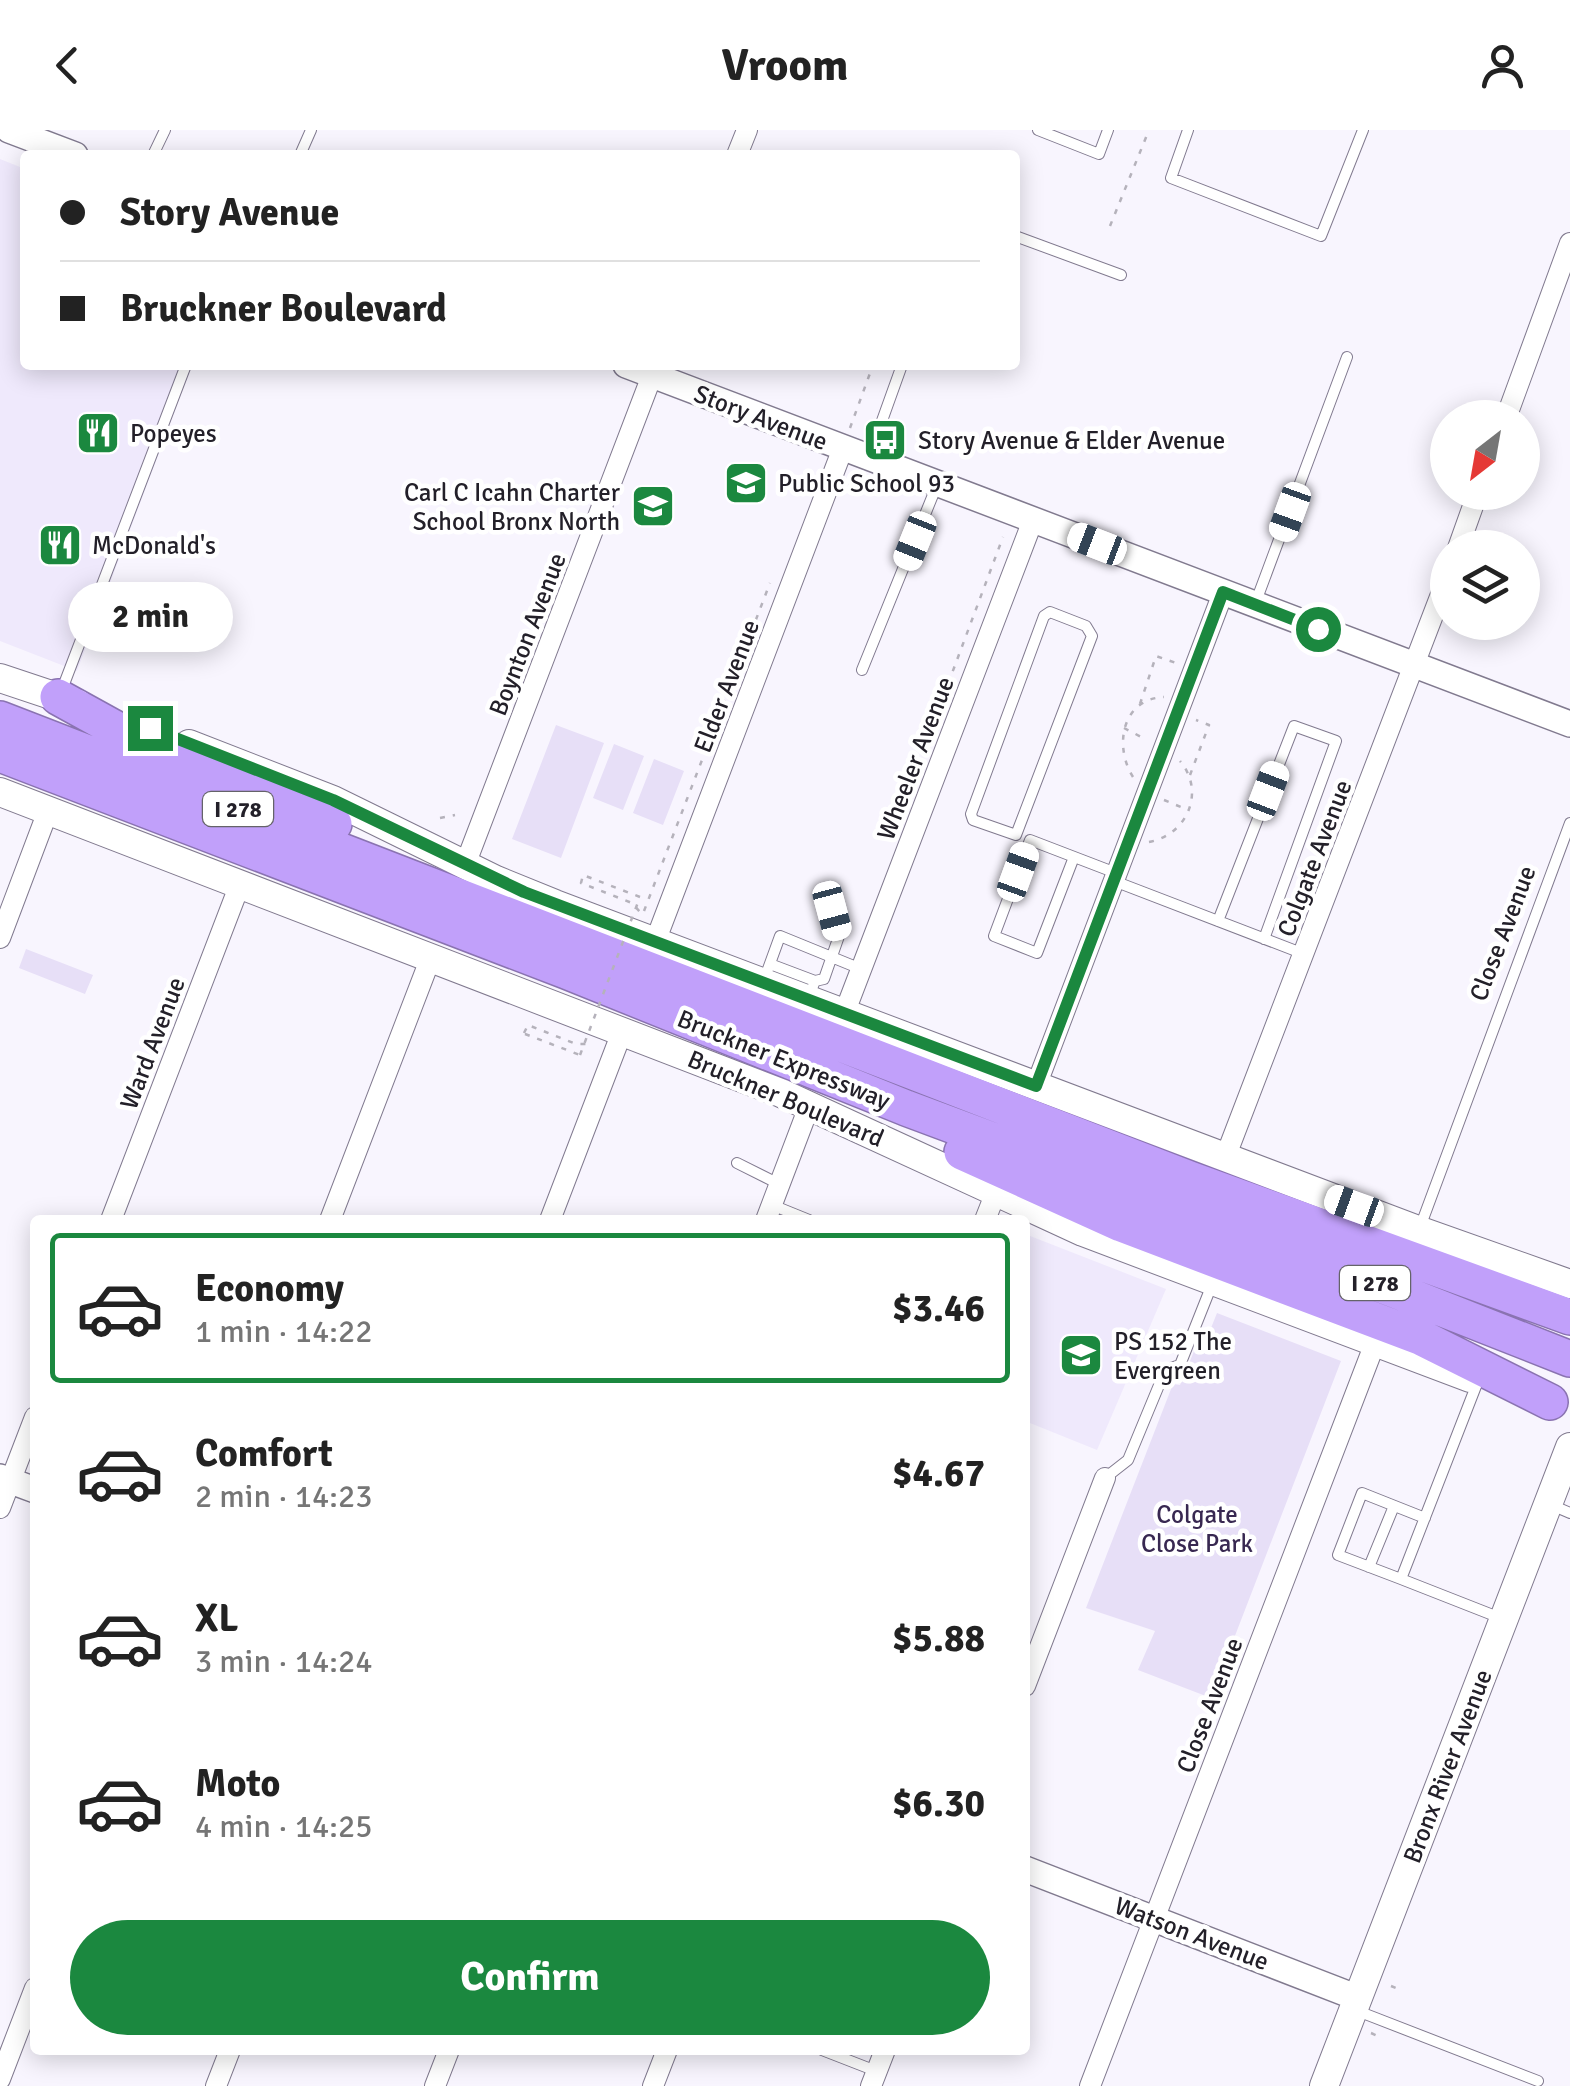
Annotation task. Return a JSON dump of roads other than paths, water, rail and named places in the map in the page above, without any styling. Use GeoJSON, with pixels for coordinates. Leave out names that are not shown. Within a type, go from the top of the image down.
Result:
{"type":"FeatureCollection","features":[{"type":"Feature","properties":{"kind":"highway"},"geometry":{"type":"LineString","coordinates":[[58,698],[116,729],[366,838],[474,903]]}},
{"type":"Feature","properties":{"kind":"highway","name":"Bruckner Expressway"},"geometry":{"type":"LineString","coordinates":[[0,718],[474,903],[1184,1195],[1392,1289],[1570,1359]]}},
{"type":"Feature","properties":{"kind":"highway","name":"Bruckner Expressway"},"geometry":{"type":"LineString","coordinates":[[0,754],[566,971],[906,1108],[1559,1312]]}},
{"type":"Feature","properties":{"kind":"highway"},"geometry":{"type":"LineString","coordinates":[[0,776],[128,824],[184,827]]}},
{"type":"Feature","properties":{"kind":"highway"},"geometry":{"type":"LineString","coordinates":[[906,1108],[954,1148],[1087,1210],[1396,1328],[1560,1406]]}},
{"type":"Feature","properties":{"kind":"main road"},"geometry":{"type":"LineString","coordinates":[[0,678],[150,728],[316,793],[465,865],[655,942],[777,971],[807,982],[844,1014],[1570,1284]]}},
{"type":"Feature","properties":{"kind":"main road","name":"Bruckner Boulevard"},"geometry":{"type":"LineString","coordinates":[[0,792],[810,1104],[1082,1232],[1375,1343],[1560,1406]]}},
{"type":"Feature","properties":{"kind":"main road","name":"Bronx River Avenue"},"geometry":{"type":"LineString","coordinates":[[1324,2086],[1361,2013],[1504,1619],[1561,1498],[1569,1451]]}},
{"type":"Feature","properties":{"kind":"street"},"geometry":{"type":"LineString","coordinates":[[9,130],[61,150]]}},
{"type":"Feature","properties":{"kind":"street"},"geometry":{"type":"LineString","coordinates":[[1513,400],[1570,243]]}},
{"type":"Feature","properties":{"kind":"street","name":"Story Avenue"},"geometry":{"type":"LineString","coordinates":[[654,370],[843,448],[1570,724]]}},
{"type":"Feature","properties":{"kind":"street","name":"Boynton Avenue"},"geometry":{"type":"LineString","coordinates":[[465,865],[654,370]]}},
{"type":"Feature","properties":{"kind":"street","name":"Elder Avenue"},"geometry":{"type":"LineString","coordinates":[[655,942],[843,448]]}},
{"type":"Feature","properties":{"kind":"street","name":"Wheeler Avenue"},"geometry":{"type":"LineString","coordinates":[[844,1014],[1034,520]]}},
{"type":"Feature","properties":{"kind":"street"},"geometry":{"type":"LineString","coordinates":[[1036,1086],[1223,592]]}},
{"type":"Feature","properties":{"kind":"street","name":"Colgate Avenue"},"geometry":{"type":"LineString","coordinates":[[1226,1158],[1430,624]]}},
{"type":"Feature","properties":{"kind":"street"},"geometry":{"type":"LineString","coordinates":[[0,938],[48,810]]}},
{"type":"Feature","properties":{"kind":"street","name":"Ward Avenue"},"geometry":{"type":"LineString","coordinates":[[112,1215],[240,884]]}},
{"type":"Feature","properties":{"kind":"street"},"geometry":{"type":"LineString","coordinates":[[332,1215],[431,956]]}},
{"type":"Feature","properties":{"kind":"street"},"geometry":{"type":"LineString","coordinates":[[552,1215],[622,1032]]}},
{"type":"Feature","properties":{"kind":"street"},"geometry":{"type":"LineString","coordinates":[[769,1213],[810,1104]]}},
{"type":"Feature","properties":{"kind":"street"},"geometry":{"type":"LineString","coordinates":[[988,1215],[996,1192]]}},
{"type":"Feature","properties":{"kind":"street","name":"Close Avenue"},"geometry":{"type":"LineString","coordinates":[[1090,2086],[1375,1343]]}},
{"type":"Feature","properties":{"kind":"street"},"geometry":{"type":"LineString","coordinates":[[0,1508],[5,1479],[30,1427]]}},
{"type":"Feature","properties":{"kind":"street"},"geometry":{"type":"LineString","coordinates":[[1030,1673],[1105,1478]]}},
{"type":"Feature","properties":{"kind":"street"},"geometry":{"type":"LineString","coordinates":[[5,1479],[30,1488]]}},
{"type":"Feature","properties":{"kind":"street","name":"Watson Avenue"},"geometry":{"type":"LineString","coordinates":[[1030,1872],[1154,1919],[1361,2013]]}},
{"type":"Feature","properties":{"kind":"street"},"geometry":{"type":"LineString","coordinates":[[0,2079],[30,2001]]}},
{"type":"Feature","properties":{"kind":"street"},"geometry":{"type":"LineString","coordinates":[[216,2086],[228,2055]]}},
{"type":"Feature","properties":{"kind":"street"},"geometry":{"type":"LineString","coordinates":[[435,2086],[446,2055]]}},
{"type":"Feature","properties":{"kind":"street"},"geometry":{"type":"LineString","coordinates":[[653,2086],[665,2055]]}},
{"type":"Feature","properties":{"kind":"lane"},"geometry":{"type":"LineString","coordinates":[[1038,130],[1099,154],[1108,130]]}},
{"type":"Feature","properties":{"kind":"lane"},"geometry":{"type":"LineString","coordinates":[[1188,130],[1171,178],[1321,236],[1363,130]]}},
{"type":"Feature","properties":{"kind":"lane"},"geometry":{"type":"LineString","coordinates":[[1020,238],[1122,275]]}},
{"type":"Feature","properties":{"kind":"lane"},"geometry":{"type":"LineString","coordinates":[[1255,605],[1347,357]]}},
{"type":"Feature","properties":{"kind":"lane"},"geometry":{"type":"LineString","coordinates":[[58,698],[184,370]]}},
{"type":"Feature","properties":{"kind":"lane"},"geometry":{"type":"LineString","coordinates":[[869,458],[900,370]]}},
{"type":"Feature","properties":{"kind":"lane"},"geometry":{"type":"LineString","coordinates":[[862,670],[938,484]]}},
{"type":"Feature","properties":{"kind":"lane"},"geometry":{"type":"LineString","coordinates":[[1016,835],[1092,636],[1086,626],[1050,612],[1044,616],[970,814],[972,820],[1074,856],[1218,921],[1304,954]]}},
{"type":"Feature","properties":{"kind":"lane"},"geometry":{"type":"LineString","coordinates":[[1218,921],[1294,726],[1336,741],[1264,939]]}},
{"type":"Feature","properties":{"kind":"lane","name":"Close Avenue"},"geometry":{"type":"LineString","coordinates":[[1418,1230],[1570,823]]}},
{"type":"Feature","properties":{"kind":"lane"},"geometry":{"type":"LineString","coordinates":[[1030,840],[994,936],[1037,953],[1074,856]]}},
{"type":"Feature","properties":{"kind":"lane"},"geometry":{"type":"LineString","coordinates":[[807,982],[824,979],[832,958],[839,936],[832,911]]}},
{"type":"Feature","properties":{"kind":"lane"},"geometry":{"type":"LineString","coordinates":[[777,971],[780,936],[812,954],[861,969]]}},
{"type":"Feature","properties":{"kind":"lane"},"geometry":{"type":"LineString","coordinates":[[737,1164],[780,1184]]}},
{"type":"Feature","properties":{"kind":"lane"},"geometry":{"type":"LineString","coordinates":[[1105,1478],[1128,1460],[1162,1378],[1180,1365],[1213,1282]]}},
{"type":"Feature","properties":{"kind":"lane"},"geometry":{"type":"LineString","coordinates":[[1401,1579],[1478,1380]]}},
{"type":"Feature","properties":{"kind":"lane"},"geometry":{"type":"LineString","coordinates":[[1425,1518],[1362,1494],[1338,1554],[1504,1619]]}},
{"type":"Feature","properties":{"kind":"lane"},"geometry":{"type":"LineString","coordinates":[[1369,1566],[1394,1506]]}},
{"type":"Feature","properties":{"kind":"lane"},"geometry":{"type":"LineString","coordinates":[[1361,2013],[1538,2082]]}},
{"type":"Feature","properties":{"kind":"lane"},"geometry":{"type":"LineString","coordinates":[[851,2055],[874,2078]]}},
{"type":"Feature","properties":{"kind":"place","name":"Popeyes"},"geometry":{"type":"Point","coordinates":[98,433]}},
{"type":"Feature","properties":{"kind":"place","name":"Story Avenue & Elder Avenue"},"geometry":{"type":"Point","coordinates":[885,440]}},
{"type":"Feature","properties":{"kind":"place","name":"Public School 93"},"geometry":{"type":"Point","coordinates":[746,483]}},
{"type":"Feature","properties":{"kind":"place","name":"Carl C Icahn Charter School Bronx North"},"geometry":{"type":"Point","coordinates":[653,506]}},
{"type":"Feature","properties":{"kind":"place","name":"McDonald's"},"geometry":{"type":"Point","coordinates":[60,545]}},
{"type":"Feature","properties":{"kind":"place","name":"PS 152 The Evergreen"},"geometry":{"type":"Point","coordinates":[1081,1355]}},
{"type":"Feature","properties":{"kind":"park label","name":"Colgate Close Park"},"geometry":{"type":"Point","coordinates":[1197,1528]}}]}
